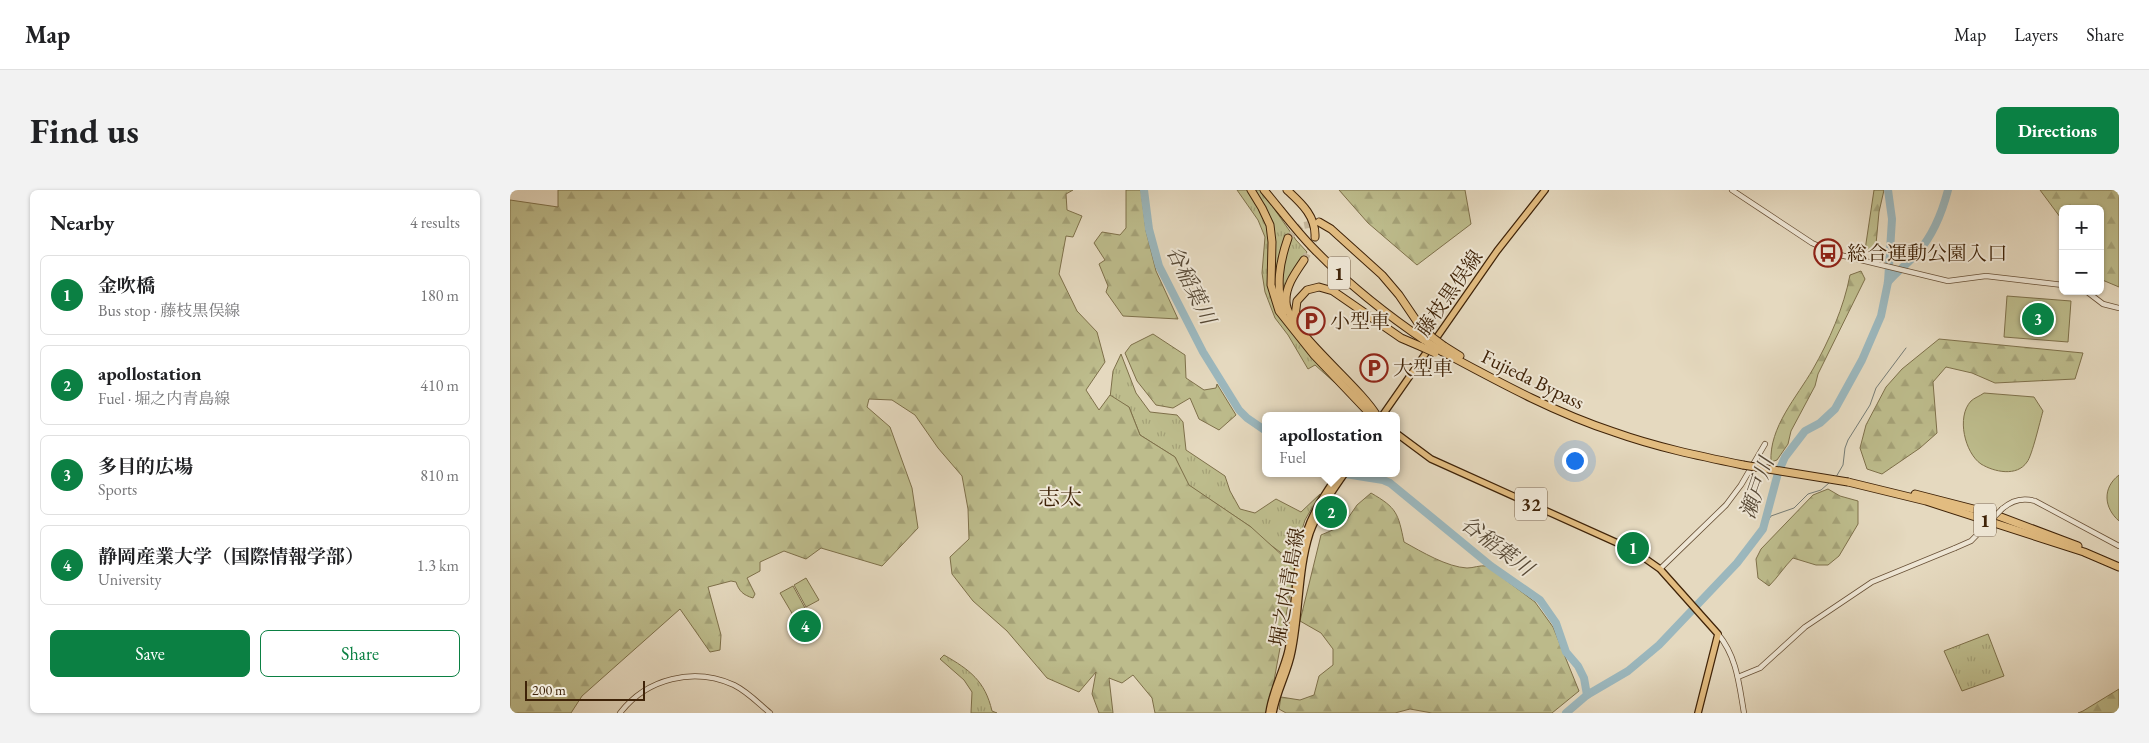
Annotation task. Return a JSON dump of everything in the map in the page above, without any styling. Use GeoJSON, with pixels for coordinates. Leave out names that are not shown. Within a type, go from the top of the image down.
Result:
{"type":"FeatureCollection","features":[{"type":"Feature","properties":{"kind":"highway","name":"1"},"geometry":{"type":"LineString","coordinates":[[1251,190],[1270,225],[1272,242],[1270,278],[1272,294],[1279,311],[1290,326],[1332,364],[1373,412]]}},
{"type":"Feature","properties":{"kind":"highway","name":"Fujieda Bypass"},"geometry":{"type":"LineString","coordinates":[[1264,190],[1313,248],[1380,308],[1440,350],[1507,386],[1571,416],[1655,445],[1743,465],[1901,490],[1993,514],[2050,534],[2119,566]]}},
{"type":"Feature","properties":{"kind":"highway","name":"1"},"geometry":{"type":"LineString","coordinates":[[1287,190],[1311,217],[1315,230],[1314,237]]}},
{"type":"Feature","properties":{"kind":"highway","name":"1"},"geometry":{"type":"LineString","coordinates":[[1319,222],[1332,229],[1382,274],[1399,294],[1418,323],[1427,342]]}},
{"type":"Feature","properties":{"kind":"highway","name":"1"},"geometry":{"type":"LineString","coordinates":[[1288,238],[1279,266],[1278,287],[1283,312],[1290,326]]}},
{"type":"Feature","properties":{"kind":"highway","name":"1"},"geometry":{"type":"LineString","coordinates":[[1304,260],[1289,286],[1286,304],[1291,318],[1302,336],[1368,412]]}},
{"type":"Feature","properties":{"kind":"highway","name":"1"},"geometry":{"type":"LineString","coordinates":[[1302,336],[1295,316],[1296,301],[1307,290],[1319,287],[1332,291],[1401,338],[1427,342]]}},
{"type":"Feature","properties":{"kind":"main road","name":"藤枝黒俣線"},"geometry":{"type":"LineString","coordinates":[[1385,412],[1501,247],[1545,190]]}},
{"type":"Feature","properties":{"kind":"main road","name":"32"},"geometry":{"type":"LineString","coordinates":[[1400,436],[1431,459],[1633,550],[1660,569],[1718,634]]}},
{"type":"Feature","properties":{"kind":"main road","name":"堀之内青島線"},"geometry":{"type":"LineString","coordinates":[[1269,713],[1274,690],[1288,649],[1301,550],[1306,533],[1319,504],[1339,477]]}},
{"type":"Feature","properties":{"kind":"main road","name":"堀之内青島線"},"geometry":{"type":"LineString","coordinates":[[1273,713],[1278,690],[1287,670],[1293,648],[1302,577],[1310,534],[1317,517],[1339,477]]}},
{"type":"Feature","properties":{"kind":"main road"},"geometry":{"type":"LineString","coordinates":[[1698,713],[1718,634]]}},
{"type":"Feature","properties":{"kind":"street"},"geometry":{"type":"LineString","coordinates":[[1732,190],[1829,252],[1937,279],[1959,280],[1986,276],[2059,285]]}},
{"type":"Feature","properties":{"kind":"street"},"geometry":{"type":"LineString","coordinates":[[2091,295],[2103,304],[2119,308]]}},
{"type":"Feature","properties":{"kind":"street"},"geometry":{"type":"LineString","coordinates":[[1660,569],[1726,505],[1741,485],[1765,444]]}},
{"type":"Feature","properties":{"kind":"street"},"geometry":{"type":"LineString","coordinates":[[1738,677],[1760,668],[1805,627],[1872,582],[1972,541],[2002,509],[2015,500],[2026,499],[2035,501],[2119,546]]}},
{"type":"Feature","properties":{"kind":"street"},"geometry":{"type":"LineString","coordinates":[[1718,634],[1732,656],[1738,677],[1744,713]]}},
{"type":"Feature","properties":{"kind":"street"},"geometry":{"type":"LineString","coordinates":[[620,713],[637,696],[650,687],[672,679],[696,676],[721,680],[734,686],[770,713]]}},
{"type":"Feature","properties":{"kind":"green space"},"geometry":{"type":"Polygon","coordinates":[[[558,190],[1073,190],[1066,194],[1067,210],[1082,216],[1073,237],[1066,236],[1059,274],[1077,311],[1097,332],[1105,362],[1086,390],[1099,410],[1110,395],[1129,407],[1140,435],[1175,457],[1189,485],[1251,527],[1295,567],[1268,713],[1155,713],[1152,698],[1133,675],[1122,683],[1109,678],[1113,713],[1099,713],[1092,694],[1096,672],[1079,692],[1047,678],[1007,631],[973,601],[952,574],[950,557],[969,539],[968,509],[962,476],[938,448],[915,415],[892,400],[869,399],[867,407],[890,427],[912,488],[918,528],[882,566],[821,548],[806,559],[784,551],[760,562],[760,571],[747,578],[755,594],[753,598],[742,592],[736,582],[731,581],[708,587],[721,635],[720,650],[710,652],[680,609],[582,696],[571,713],[510,713],[510,200],[558,207],[558,190]]]}},
{"type":"Feature","properties":{"kind":"green space"},"geometry":{"type":"Polygon","coordinates":[[[1126,190],[1141,190],[1146,231],[1156,271],[1178,319],[1123,316],[1106,292],[1108,286],[1099,264],[1105,260],[1094,243],[1102,232],[1120,235],[1126,228],[1126,190]]]}},
{"type":"Feature","properties":{"kind":"green space"},"geometry":{"type":"Polygon","coordinates":[[[1237,190],[1247,190],[1266,220],[1270,238],[1271,294],[1344,391],[1315,365],[1308,369],[1288,335],[1275,318],[1265,292],[1262,273],[1265,237],[1258,220],[1237,190]]]}},
{"type":"Feature","properties":{"kind":"green space"},"geometry":{"type":"Polygon","coordinates":[[[1253,190],[1261,190],[1296,240],[1307,252],[1292,276],[1284,302],[1280,291],[1287,237],[1278,299],[1272,286],[1274,236],[1253,190]]]}},
{"type":"Feature","properties":{"kind":"green space"},"geometry":{"type":"Polygon","coordinates":[[[1339,190],[1465,190],[1471,224],[1417,265],[1368,223],[1339,190]]]}},
{"type":"Feature","properties":{"kind":"green space"},"geometry":{"type":"Polygon","coordinates":[[[1874,190],[1884,190],[1879,212],[1875,255],[1865,250],[1874,190]]]}},
{"type":"Feature","properties":{"kind":"green space"},"geometry":{"type":"Polygon","coordinates":[[[2040,190],[2119,190],[2119,287],[2104,281],[2104,205],[2059,205],[2059,216],[2040,190]]]}},
{"type":"Feature","properties":{"kind":"green space"},"geometry":{"type":"Polygon","coordinates":[[[1861,271],[1865,279],[1818,374],[1815,386],[1791,431],[1788,444],[1777,460],[1771,462],[1774,437],[1779,425],[1825,347],[1840,311],[1850,275],[1861,271]]]}},
{"type":"Feature","properties":{"kind":"green space"},"geometry":{"type":"Polygon","coordinates":[[[2007,296],[2071,301],[2068,342],[2004,337],[2007,296]]]}},
{"type":"Feature","properties":{"kind":"green space"},"geometry":{"type":"Polygon","coordinates":[[[1153,334],[1185,355],[1186,378],[1204,390],[1216,388],[1217,384],[1236,415],[1219,430],[1199,419],[1190,398],[1173,408],[1156,405],[1137,381],[1125,353],[1131,345],[1153,334]]]}},
{"type":"Feature","properties":{"kind":"green space"},"geometry":{"type":"Polygon","coordinates":[[[1939,339],[2083,353],[2075,379],[1995,383],[1972,373],[1946,367],[1933,382],[1937,433],[1920,448],[1882,474],[1867,469],[1860,448],[1866,425],[1886,387],[1902,369],[1939,339]]]}},
{"type":"Feature","properties":{"kind":"green space"},"geometry":{"type":"Polygon","coordinates":[[[1121,354],[1136,393],[1150,412],[1177,415],[1183,422],[1186,450],[1225,476],[1230,491],[1240,509],[1255,513],[1276,499],[1301,512],[1320,494],[1305,520],[1292,561],[1256,534],[1251,527],[1188,485],[1175,457],[1140,435],[1129,407],[1110,398],[1113,371],[1121,354]]]}},
{"type":"Feature","properties":{"kind":"green space"},"geometry":{"type":"Polygon","coordinates":[[[1984,393],[2034,397],[2043,411],[2029,458],[2023,467],[2017,470],[2005,472],[1986,467],[1975,459],[1967,443],[1963,425],[1966,408],[1972,400],[1984,393]]]}},
{"type":"Feature","properties":{"kind":"green space"},"geometry":{"type":"Polygon","coordinates":[[[2119,475],[2119,521],[2110,510],[2107,498],[2110,486],[2119,475]]]}},
{"type":"Feature","properties":{"kind":"green space"},"geometry":{"type":"Polygon","coordinates":[[[1828,489],[1840,496],[1858,501],[1858,524],[1839,556],[1828,565],[1816,565],[1793,558],[1769,586],[1758,578],[1756,559],[1761,549],[1813,495],[1828,489]]]}},
{"type":"Feature","properties":{"kind":"green space"},"geometry":{"type":"Polygon","coordinates":[[[1371,493],[1395,512],[1404,542],[1451,565],[1467,568],[1487,566],[1535,602],[1553,627],[1579,691],[1552,713],[1432,713],[1410,709],[1395,713],[1286,713],[1279,709],[1281,697],[1300,700],[1314,695],[1319,676],[1333,665],[1333,649],[1321,633],[1300,621],[1321,535],[1335,529],[1346,521],[1357,505],[1371,493]]]}},
{"type":"Feature","properties":{"kind":"green space"},"geometry":{"type":"Polygon","coordinates":[[[806,578],[819,600],[806,607],[794,585],[806,578]]]}},
{"type":"Feature","properties":{"kind":"green space"},"geometry":{"type":"Polygon","coordinates":[[[793,586],[805,608],[793,615],[780,593],[793,586]]]}},
{"type":"Feature","properties":{"kind":"green space"},"geometry":{"type":"Polygon","coordinates":[[[1988,634],[2004,676],[1962,691],[1944,651],[1988,634]]]}},
{"type":"Feature","properties":{"kind":"green space"},"geometry":{"type":"Polygon","coordinates":[[[944,655],[975,677],[985,692],[992,711],[997,713],[971,713],[972,692],[964,680],[940,659],[944,655]]]}},
{"type":"Feature","properties":{"kind":"green space"},"geometry":{"type":"Polygon","coordinates":[[[2119,689],[2119,713],[2078,713],[2083,711],[2119,689]]]}},
{"type":"Feature","properties":{"kind":"waterway","name":"谷稲葉川"},"geometry":{"type":"LineString","coordinates":[[1144,190],[1149,229],[1159,266],[1203,352],[1239,410],[1262,428]]}},
{"type":"Feature","properties":{"kind":"waterway","name":"瀬戸川"},"geometry":{"type":"LineString","coordinates":[[1566,713],[1587,695],[1628,671],[1659,645],[1737,563],[1763,529],[1778,473],[1785,457],[1805,431],[1820,423],[1835,409],[1862,360],[1881,316],[1888,282],[1892,219],[1888,190]]}},
{"type":"Feature","properties":{"kind":"waterway","name":"瀬戸川"},"geometry":{"type":"LineString","coordinates":[[1888,282],[1929,238],[1940,215],[1948,190]]}},
{"type":"Feature","properties":{"kind":"waterway"},"geometry":{"type":"LineString","coordinates":[[1836,477],[1843,465],[1848,440],[1870,405],[1876,388],[1906,348]]}},
{"type":"Feature","properties":{"kind":"waterway","name":"谷稲葉川"},"geometry":{"type":"LineString","coordinates":[[1364,477],[1390,483],[1491,566],[1540,600],[1556,623],[1566,652],[1578,666],[1584,678],[1587,695]]}},
{"type":"Feature","properties":{"kind":"waterway"},"geometry":{"type":"LineString","coordinates":[[1763,529],[1771,516],[1794,508],[1808,494],[1821,490],[1829,483]]}},
{"type":"Feature","properties":{"kind":"tunnel"},"geometry":{"type":"LineString","coordinates":[[1288,238],[1301,226],[1317,223]]}},
{"type":"Feature","properties":{"kind":"tunnel"},"geometry":{"type":"LineString","coordinates":[[1304,260],[1315,237]]}},
{"type":"Feature","properties":{"kind":"place","name":"総合運動公園入口"},"geometry":{"type":"Point","coordinates":[1828,253]}},
{"type":"Feature","properties":{"kind":"place","name":"多目的広場"},"geometry":{"type":"Point","coordinates":[2038,319]}},
{"type":"Feature","properties":{"kind":"place","name":"小型車"},"geometry":{"type":"Point","coordinates":[1311,321]}},
{"type":"Feature","properties":{"kind":"place","name":"大型車"},"geometry":{"type":"Point","coordinates":[1374,368]}},
{"type":"Feature","properties":{"kind":"place","name":"apollostation"},"geometry":{"type":"Point","coordinates":[1331,512]}},
{"type":"Feature","properties":{"kind":"place","name":"金吹橋"},"geometry":{"type":"Point","coordinates":[1633,548]}},
{"type":"Feature","properties":{"kind":"place","name":"静岡産業大学（国際情報学部）"},"geometry":{"type":"Point","coordinates":[805,626]}},
{"type":"Feature","properties":{"kind":"district","name":"志太"},"geometry":{"type":"Point","coordinates":[1060,497]}}]}
